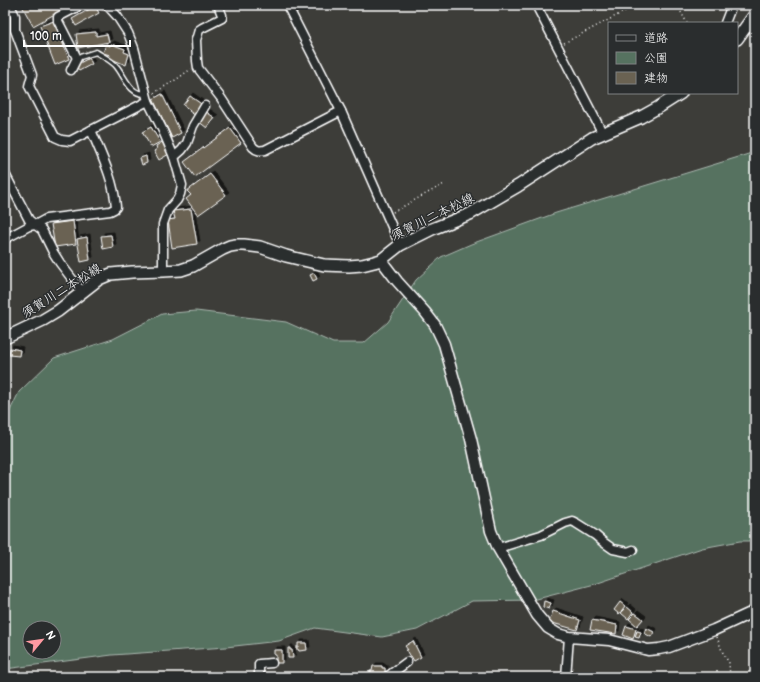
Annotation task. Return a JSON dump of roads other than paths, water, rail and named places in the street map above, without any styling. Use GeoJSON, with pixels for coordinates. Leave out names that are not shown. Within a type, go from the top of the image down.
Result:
{"type":"FeatureCollection","features":[{"type":"Feature","properties":{"kind":"main road"},"geometry":{"type":"LineString","coordinates":[[738,37],[755,14]]}},
{"type":"Feature","properties":{"kind":"main road","name":"須賀川二本松線"},"geometry":{"type":"LineString","coordinates":[[5,338],[43,320],[58,311],[99,279],[111,274],[181,270],[193,266],[223,248],[230,246],[244,245],[260,247],[286,256],[324,266],[362,265],[381,260],[400,245],[432,229],[470,214],[512,190],[592,138],[641,117],[679,94]]}},
{"type":"Feature","properties":{"kind":"street"},"geometry":{"type":"LineString","coordinates":[[10,5],[15,16],[15,30],[32,75],[29,86],[55,137],[70,141],[147,97]]}},
{"type":"Feature","properties":{"kind":"street"},"geometry":{"type":"LineString","coordinates":[[71,70],[77,58],[58,20],[58,17],[81,5]]}},
{"type":"Feature","properties":{"kind":"street"},"geometry":{"type":"LineString","coordinates":[[106,5],[117,16],[128,33],[134,48],[147,97],[163,131],[180,174],[182,185],[180,194],[168,210],[163,224],[163,272]]}},
{"type":"Feature","properties":{"kind":"street"},"geometry":{"type":"LineString","coordinates":[[218,5],[222,18],[199,30],[196,40],[198,68],[221,98],[248,141],[256,150],[261,151],[275,146],[341,111]]}},
{"type":"Feature","properties":{"kind":"street"},"geometry":{"type":"LineString","coordinates":[[287,5],[341,111],[400,245]]}},
{"type":"Feature","properties":{"kind":"street"},"geometry":{"type":"LineString","coordinates":[[536,5],[603,134]]}},
{"type":"Feature","properties":{"kind":"street"},"geometry":{"type":"LineString","coordinates":[[725,22],[732,5]]}},
{"type":"Feature","properties":{"kind":"street"},"geometry":{"type":"LineString","coordinates":[[174,157],[187,143],[193,126],[205,106]]}},
{"type":"Feature","properties":{"kind":"street"},"geometry":{"type":"LineString","coordinates":[[5,238],[46,219],[110,211],[116,207],[108,173],[91,130]]}},
{"type":"Feature","properties":{"kind":"street"},"geometry":{"type":"LineString","coordinates":[[5,174],[29,220],[42,230],[60,263],[82,292]]}},
{"type":"Feature","properties":{"kind":"street"},"geometry":{"type":"LineString","coordinates":[[381,260],[397,281],[426,312],[435,325],[444,344],[471,439],[491,531],[498,548],[542,623],[552,632],[569,637],[609,640],[648,650],[654,650],[669,648],[714,630],[755,611]]}},
{"type":"Feature","properties":{"kind":"street"},"geometry":{"type":"LineString","coordinates":[[498,548],[541,535],[565,523],[572,522],[595,535],[614,549],[628,552],[632,550]]}},
{"type":"Feature","properties":{"kind":"street"},"geometry":{"type":"LineString","coordinates":[[566,677],[569,637]]}},
{"type":"Feature","properties":{"kind":"street"},"geometry":{"type":"LineString","coordinates":[[387,677],[407,662]]}},
{"type":"Feature","properties":{"kind":"street"},"geometry":{"type":"LineString","coordinates":[[259,677],[259,664],[272,663]]}},
{"type":"Feature","properties":{"kind":"lane"},"geometry":{"type":"LineString","coordinates":[[77,58],[96,52],[116,66],[133,89],[139,94],[147,97]]}}]}
